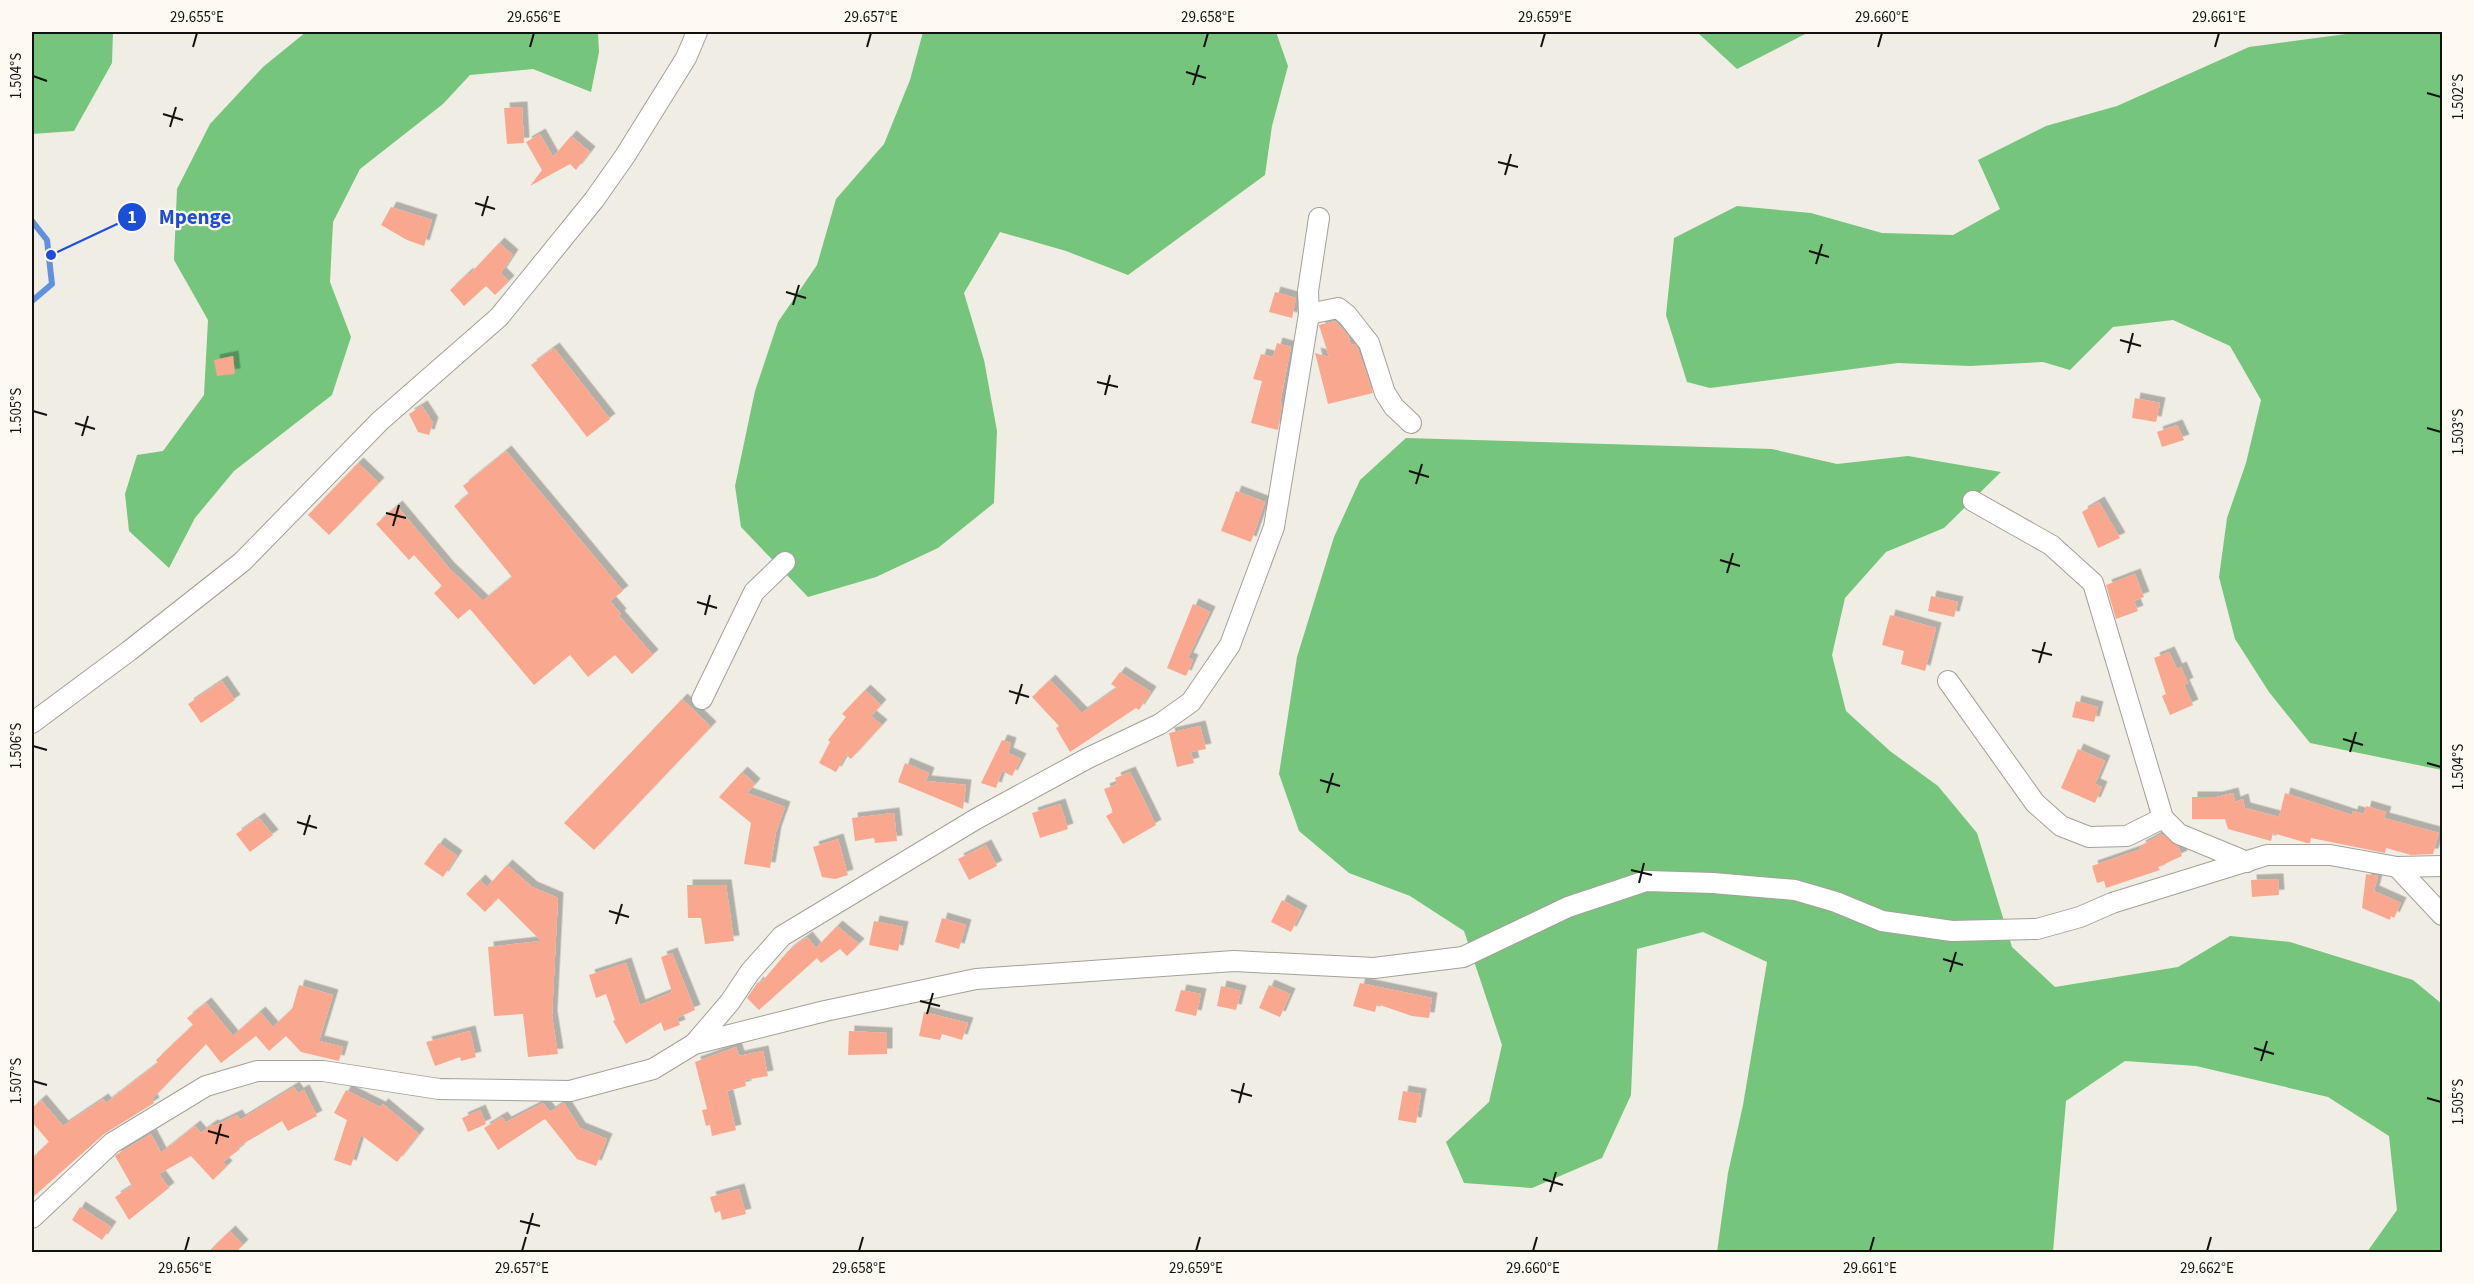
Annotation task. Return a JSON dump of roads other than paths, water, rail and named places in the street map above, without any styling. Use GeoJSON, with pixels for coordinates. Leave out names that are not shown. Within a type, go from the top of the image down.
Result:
{"type":"FeatureCollection","features":[{"type":"Feature","properties":{"kind":"street"},"geometry":{"type":"LineString","coordinates":[[32,723],[129,651],[242,562],[380,421],[499,317],[594,200],[625,156],[686,58],[697,32]]}},
{"type":"Feature","properties":{"kind":"street"},"geometry":{"type":"LineString","coordinates":[[694,1044],[730,1002],[750,972],[782,936],[976,819],[1088,758],[1160,724],[1191,702],[1230,645],[1274,527],[1309,314],[1308,291],[1319,218]]}},
{"type":"Feature","properties":{"kind":"street"},"geometry":{"type":"LineString","coordinates":[[1309,314],[1338,308],[1347,315],[1369,343],[1385,393],[1394,407],[1411,423]]}},
{"type":"Feature","properties":{"kind":"street"},"geometry":{"type":"LineString","coordinates":[[1972,501],[2051,545],[2093,583],[2163,818],[2179,834],[2247,862]]}},
{"type":"Feature","properties":{"kind":"street"},"geometry":{"type":"LineString","coordinates":[[702,699],[754,592],[785,562]]}},
{"type":"Feature","properties":{"kind":"street"},"geometry":{"type":"LineString","coordinates":[[1948,681],[2036,803],[2061,826],[2089,837],[2127,836],[2163,818]]}},
{"type":"Feature","properties":{"kind":"street"},"geometry":{"type":"LineString","coordinates":[[32,1218],[112,1143],[206,1086],[258,1071],[323,1071],[438,1089],[570,1091],[653,1069],[694,1044],[825,1011],[976,979],[1234,961],[1374,968],[1427,964],[1463,957],[1568,907],[1646,882],[1713,883],[1795,890],[1836,902],[1882,921],[1952,931],[2037,929],[2267,855],[2330,855],[2397,867],[2442,866]]}},
{"type":"Feature","properties":{"kind":"street"},"geometry":{"type":"LineString","coordinates":[[2397,867],[2442,915]]}},
{"type":"Feature","properties":{"kind":"waterway"},"geometry":{"type":"LineString","coordinates":[[32,221],[47,240],[52,284],[32,301]]}},
{"type":"Feature","properties":{"kind":"place","name":"Mpenge"},"geometry":{"type":"Point","coordinates":[51,255]}}]}
